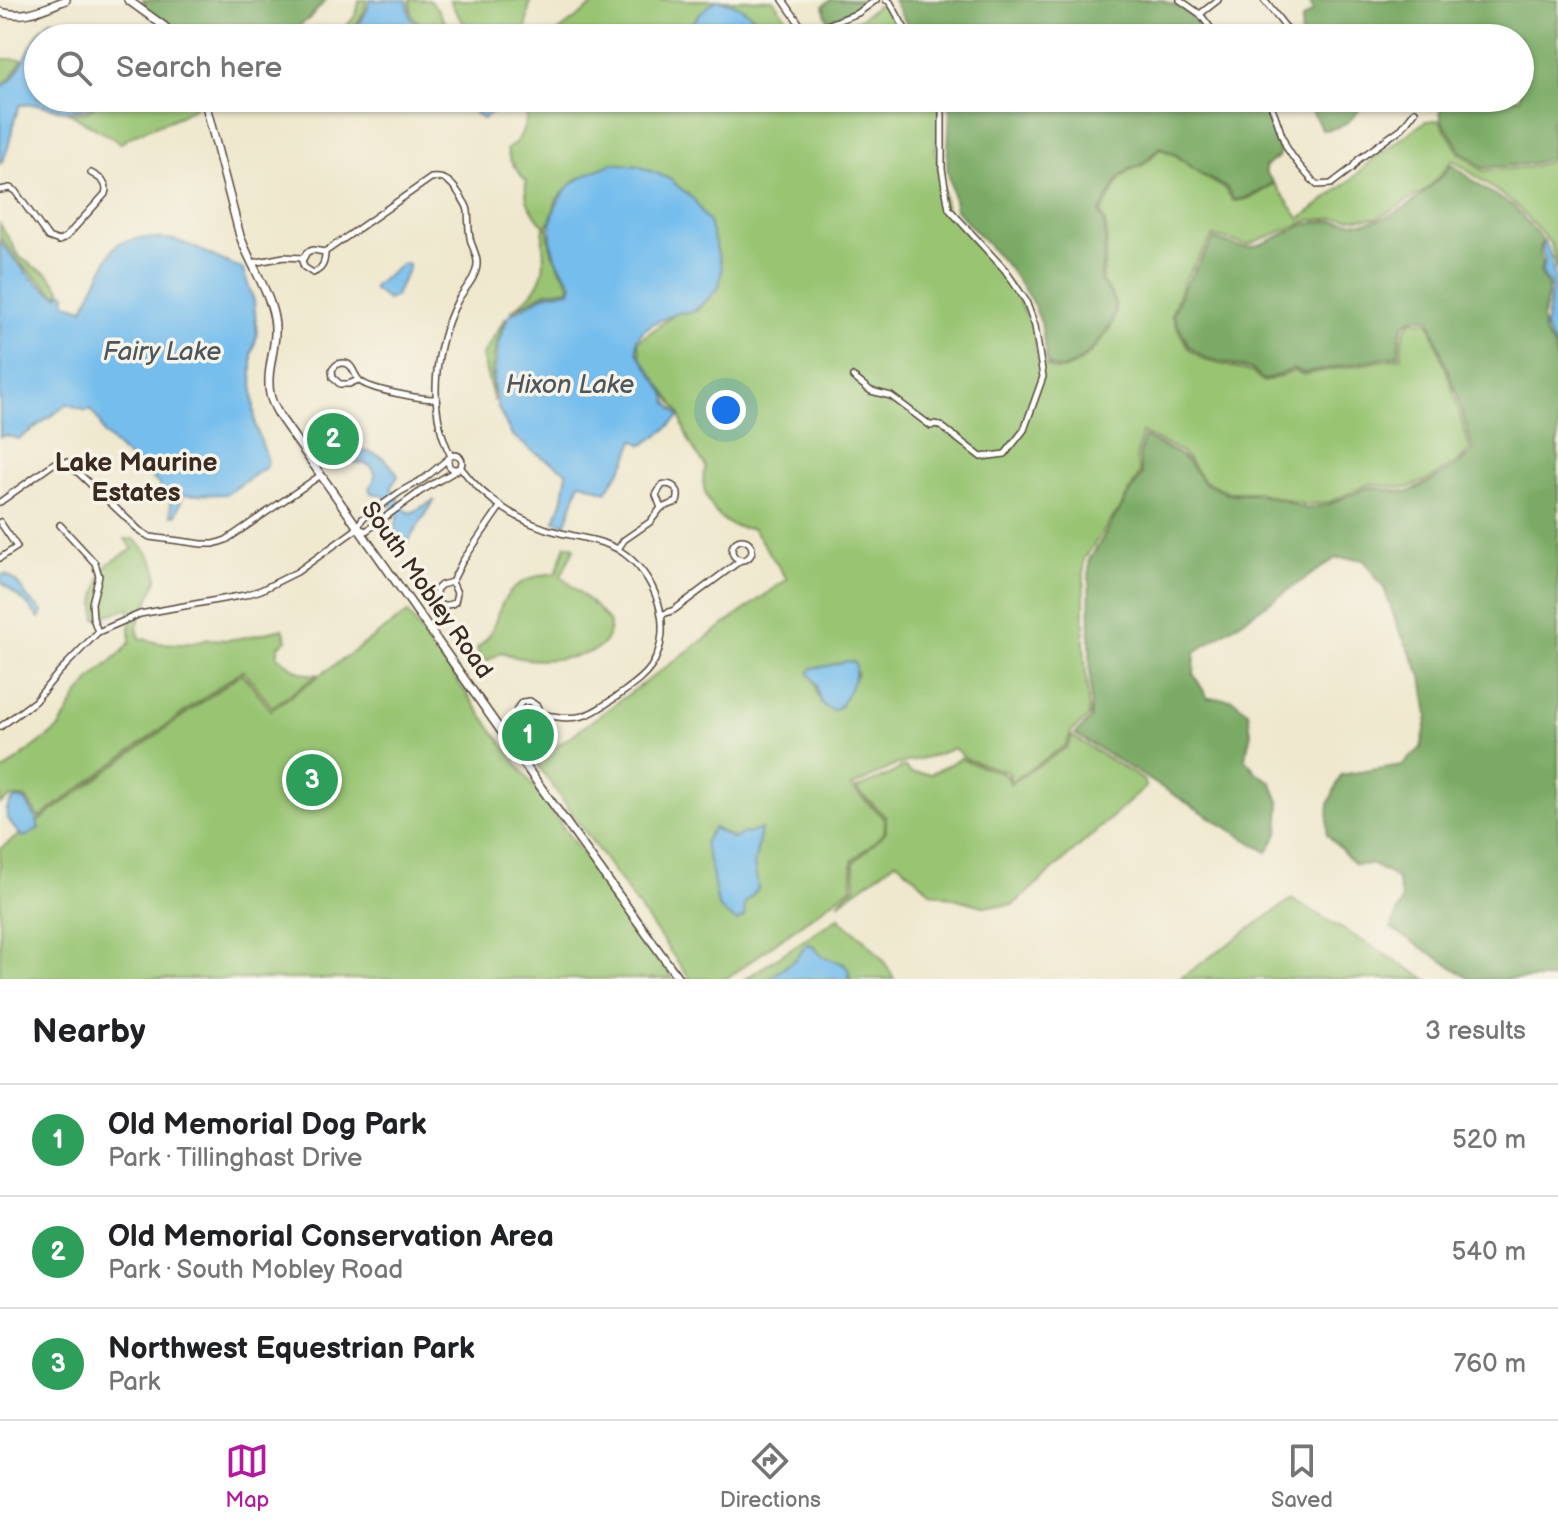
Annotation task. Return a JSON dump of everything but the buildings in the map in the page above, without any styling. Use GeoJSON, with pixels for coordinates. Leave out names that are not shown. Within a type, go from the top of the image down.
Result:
{"type":"FeatureCollection","features":[{"type":"Feature","properties":{"kind":"street"},"geometry":{"type":"LineString","coordinates":[[0,12],[13,16],[26,15],[66,0]]}},
{"type":"Feature","properties":{"kind":"street"},"geometry":{"type":"LineString","coordinates":[[128,0],[161,24]]}},
{"type":"Feature","properties":{"kind":"street"},"geometry":{"type":"LineString","coordinates":[[783,0],[800,24]]}},
{"type":"Feature","properties":{"kind":"street"},"geometry":{"type":"LineString","coordinates":[[829,24],[858,13],[876,0]]}},
{"type":"Feature","properties":{"kind":"street"},"geometry":{"type":"LineString","coordinates":[[886,0],[902,24]]}},
{"type":"Feature","properties":{"kind":"street"},"geometry":{"type":"LineString","coordinates":[[1180,0],[1200,14],[1208,24]]}},
{"type":"Feature","properties":{"kind":"street"},"geometry":{"type":"LineString","coordinates":[[1200,14],[1218,0]]}},
{"type":"Feature","properties":{"kind":"street"},"geometry":{"type":"LineString","coordinates":[[1264,0],[1283,24]]}},
{"type":"Feature","properties":{"kind":"street","name":"South Mobley Road"},"geometry":{"type":"LineString","coordinates":[[208,112],[240,236],[274,316],[276,334],[269,378],[270,394],[280,417],[679,979]]}},
{"type":"Feature","properties":{"kind":"street"},"geometry":{"type":"LineString","coordinates":[[853,377],[871,391],[891,396],[931,426],[941,426],[981,457],[1005,454],[1024,430],[1043,377],[1035,326],[1026,301],[1005,270],[949,209],[942,169],[942,112]]}},
{"type":"Feature","properties":{"kind":"street"},"geometry":{"type":"LineString","coordinates":[[1276,112],[1287,147],[1317,185],[1331,184],[1402,128],[1414,112]]}},
{"type":"Feature","properties":{"kind":"street"},"geometry":{"type":"LineString","coordinates":[[0,190],[10,188],[15,191],[48,237],[59,241],[106,192],[105,183],[91,173]]}},
{"type":"Feature","properties":{"kind":"street"},"geometry":{"type":"LineString","coordinates":[[325,252],[324,264],[318,271],[313,273],[304,267],[302,261],[307,252],[325,252],[431,178],[447,179],[453,185],[467,205],[471,243],[478,263],[458,300],[438,359],[436,399],[450,457],[448,466],[459,469],[500,507],[531,523],[618,549],[643,570],[657,597],[663,626],[660,647],[651,667],[592,714],[563,719],[540,714]]}},
{"type":"Feature","properties":{"kind":"street"},"geometry":{"type":"LineString","coordinates":[[250,264],[284,257],[303,258]]}},
{"type":"Feature","properties":{"kind":"street"},"geometry":{"type":"LineString","coordinates":[[358,380],[340,384],[333,378],[332,370],[341,363],[347,364],[358,380],[371,386],[410,397],[436,399]]}},
{"type":"Feature","properties":{"kind":"street"},"geometry":{"type":"LineString","coordinates":[[0,727],[35,701],[98,632],[140,614],[261,590],[297,572],[358,528],[362,519],[425,478],[450,457],[460,457],[463,463],[459,469],[366,531],[358,528]]}},
{"type":"Feature","properties":{"kind":"street"},"geometry":{"type":"LineString","coordinates":[[0,502],[56,462],[62,461],[67,462],[150,537],[214,544],[234,536],[322,475]]}},
{"type":"Feature","properties":{"kind":"street"},"geometry":{"type":"LineString","coordinates":[[618,549],[624,540],[650,522],[661,508],[677,502],[679,497],[675,487],[666,484],[658,490],[656,495],[661,508]]}},
{"type":"Feature","properties":{"kind":"street"},"geometry":{"type":"LineString","coordinates":[[391,499],[397,508]]}},
{"type":"Feature","properties":{"kind":"street"},"geometry":{"type":"LineString","coordinates":[[452,582],[457,593],[455,602],[442,606],[437,601],[436,590],[452,582],[500,507]]}},
{"type":"Feature","properties":{"kind":"street"},"geometry":{"type":"LineString","coordinates":[[0,522],[17,547],[0,558]]}},
{"type":"Feature","properties":{"kind":"street"},"geometry":{"type":"LineString","coordinates":[[60,525],[95,563],[99,576],[92,603],[98,632]]}},
{"type":"Feature","properties":{"kind":"street"},"geometry":{"type":"LineString","coordinates":[[661,615],[674,610],[748,558],[752,545],[743,539],[734,543],[732,549],[733,555],[741,560]]}},
{"type":"Feature","properties":{"kind":"street"},"geometry":{"type":"LineString","coordinates":[[530,701],[537,706],[540,714],[530,723],[524,722],[518,718],[517,706],[530,701]]}},
{"type":"Feature","properties":{"kind":"green space"},"geometry":{"type":"Polygon","coordinates":[[[143,0],[326,0],[302,24],[166,24],[144,7],[143,0]]]}},
{"type":"Feature","properties":{"kind":"green space"},"geometry":{"type":"Polygon","coordinates":[[[359,0],[367,0],[359,20],[355,24],[347,24],[353,19],[359,0]]]}},
{"type":"Feature","properties":{"kind":"green space"},"geometry":{"type":"Polygon","coordinates":[[[410,0],[429,0],[446,24],[420,24],[412,16],[410,0]]]}},
{"type":"Feature","properties":{"kind":"green space"},"geometry":{"type":"Polygon","coordinates":[[[450,0],[530,0],[527,24],[466,24],[450,0]]]}},
{"type":"Feature","properties":{"kind":"green space"},"geometry":{"type":"Polygon","coordinates":[[[600,0],[717,0],[693,24],[568,24],[600,0]]]}},
{"type":"Feature","properties":{"kind":"green space"},"geometry":{"type":"Polygon","coordinates":[[[720,0],[773,0],[791,24],[760,24],[736,5],[720,0]]]}},
{"type":"Feature","properties":{"kind":"green space"},"geometry":{"type":"Polygon","coordinates":[[[831,0],[867,0],[828,22],[823,6],[831,0]]]}},
{"type":"Feature","properties":{"kind":"green space"},"geometry":{"type":"Polygon","coordinates":[[[893,0],[1161,0],[1179,7],[1197,24],[907,24],[893,0]]]}},
{"type":"Feature","properties":{"kind":"green space"},"geometry":{"type":"Polygon","coordinates":[[[1309,0],[1558,0],[1558,114],[1551,123],[1551,158],[1529,164],[1483,168],[1461,151],[1441,119],[1440,112],[1534,112],[1534,24],[1302,24],[1302,20],[1313,11],[1309,0]]]}},
{"type":"Feature","properties":{"kind":"green space"},"geometry":{"type":"Polygon","coordinates":[[[877,6],[885,6],[896,24],[845,24],[860,19],[877,6]]]}},
{"type":"Feature","properties":{"kind":"green space"},"geometry":{"type":"Polygon","coordinates":[[[0,59],[23,59],[10,79],[0,86],[0,59]]]}},
{"type":"Feature","properties":{"kind":"green space"},"geometry":{"type":"Polygon","coordinates":[[[87,112],[187,112],[121,143],[69,113],[87,112]]]}},
{"type":"Feature","properties":{"kind":"green space"},"geometry":{"type":"Polygon","coordinates":[[[528,112],[940,112],[936,150],[946,210],[1011,286],[1032,326],[1039,361],[1056,370],[1065,369],[1084,358],[1110,328],[1116,310],[1110,291],[1102,282],[1107,237],[1101,213],[1120,179],[1130,170],[1142,166],[1160,149],[1175,155],[1225,189],[1233,201],[1255,196],[1274,183],[1300,219],[1373,159],[1426,121],[1439,120],[1459,152],[1483,171],[1530,167],[1551,161],[1555,146],[1554,122],[1558,118],[1558,274],[1551,244],[1517,206],[1453,160],[1427,189],[1377,218],[1310,220],[1247,245],[1213,236],[1184,281],[1171,315],[1188,348],[1204,360],[1251,372],[1264,382],[1294,371],[1303,375],[1402,357],[1403,337],[1409,324],[1413,320],[1429,323],[1470,449],[1459,461],[1408,488],[1369,484],[1330,502],[1306,505],[1257,492],[1228,492],[1203,480],[1178,450],[1142,433],[1136,458],[1140,473],[1084,559],[1084,643],[1089,717],[1072,731],[1066,745],[1011,782],[1008,772],[966,759],[954,748],[898,764],[851,787],[885,819],[884,833],[852,861],[852,887],[726,979],[690,979],[534,760],[787,579],[753,529],[726,522],[714,509],[705,492],[706,467],[688,438],[680,413],[641,358],[638,341],[677,313],[698,310],[708,299],[722,268],[709,223],[694,200],[670,179],[638,166],[613,164],[577,179],[557,199],[549,224],[544,226],[529,206],[526,181],[507,149],[522,133],[528,112]],[[848,661],[812,668],[817,695],[840,707],[857,673],[848,661]],[[714,828],[704,843],[718,906],[745,903],[758,889],[754,865],[761,830],[734,839],[714,828]]]}},
{"type":"Feature","properties":{"kind":"green space"},"geometry":{"type":"Polygon","coordinates":[[[950,112],[1266,112],[1280,152],[1265,167],[1273,182],[1255,194],[1234,200],[1227,188],[1160,147],[1141,165],[1119,178],[1099,213],[1105,228],[1100,281],[1113,302],[1113,318],[1088,352],[1065,368],[1047,364],[1041,322],[1031,300],[1009,268],[956,210],[947,167],[950,112]]]}},
{"type":"Feature","properties":{"kind":"green space"},"geometry":{"type":"Polygon","coordinates":[[[1312,112],[1358,112],[1337,127],[1322,130],[1312,112]]]}},
{"type":"Feature","properties":{"kind":"green space"},"geometry":{"type":"Polygon","coordinates":[[[1452,164],[1514,207],[1542,239],[1540,272],[1548,285],[1542,320],[1545,334],[1554,347],[1558,369],[1558,979],[1471,979],[1391,928],[1402,901],[1397,878],[1373,865],[1354,864],[1327,834],[1329,803],[1341,775],[1402,765],[1421,748],[1428,716],[1422,676],[1399,630],[1384,588],[1363,559],[1336,558],[1195,652],[1194,675],[1208,698],[1233,699],[1248,712],[1251,733],[1245,758],[1256,772],[1271,782],[1280,804],[1278,834],[1267,852],[1075,734],[1091,719],[1089,560],[1142,474],[1139,457],[1144,437],[1177,453],[1203,482],[1227,494],[1254,494],[1306,509],[1330,504],[1369,487],[1409,492],[1459,464],[1473,450],[1429,319],[1415,318],[1405,324],[1399,355],[1304,373],[1293,369],[1264,380],[1251,369],[1205,358],[1189,346],[1173,315],[1184,287],[1214,239],[1251,247],[1314,222],[1376,220],[1412,202],[1452,164]]]}},
{"type":"Feature","properties":{"kind":"green space"},"geometry":{"type":"Polygon","coordinates":[[[0,224],[20,257],[48,274],[61,290],[59,294],[22,265],[0,237],[0,224]]]}},
{"type":"Feature","properties":{"kind":"green space"},"geometry":{"type":"Polygon","coordinates":[[[548,227],[552,252],[570,285],[569,289],[546,292],[511,311],[538,283],[544,260],[543,233],[544,228],[548,227]]]}},
{"type":"Feature","properties":{"kind":"green space"},"geometry":{"type":"Polygon","coordinates":[[[506,317],[494,359],[494,402],[482,356],[506,317]]]}},
{"type":"Feature","properties":{"kind":"green space"},"geometry":{"type":"Polygon","coordinates":[[[125,539],[134,539],[143,547],[156,567],[156,582],[143,611],[129,615],[129,608],[96,619],[95,603],[101,574],[108,564],[133,549],[125,539]]]}},
{"type":"Feature","properties":{"kind":"green space"},"geometry":{"type":"Polygon","coordinates":[[[566,545],[575,547],[561,576],[610,623],[603,644],[585,654],[562,658],[518,658],[502,652],[487,661],[479,657],[477,648],[491,633],[506,597],[524,581],[556,573],[566,545]]]}},
{"type":"Feature","properties":{"kind":"green space"},"geometry":{"type":"Polygon","coordinates":[[[408,613],[673,979],[0,979],[0,849],[242,673],[271,710],[408,613]]]}},
{"type":"Feature","properties":{"kind":"green space"},"geometry":{"type":"Polygon","coordinates":[[[140,617],[137,628],[140,638],[158,643],[227,640],[283,629],[287,640],[279,646],[277,656],[296,670],[319,674],[272,707],[241,671],[39,818],[26,798],[12,797],[0,804],[0,773],[59,728],[92,678],[130,642],[130,621],[140,617]]]}},
{"type":"Feature","properties":{"kind":"green space"},"geometry":{"type":"Polygon","coordinates":[[[1072,736],[1143,780],[1146,787],[1013,905],[983,906],[931,892],[897,861],[838,904],[855,887],[854,862],[886,832],[886,817],[856,789],[904,766],[911,773],[931,774],[961,758],[1007,775],[1010,784],[1067,747],[1072,736]]]}},
{"type":"Feature","properties":{"kind":"green space"},"geometry":{"type":"Polygon","coordinates":[[[1292,899],[1426,979],[1179,979],[1292,899]]]}},
{"type":"Feature","properties":{"kind":"green space"},"geometry":{"type":"Polygon","coordinates":[[[839,917],[872,947],[894,979],[848,979],[850,976],[845,964],[823,958],[808,944],[797,958],[769,979],[745,979],[839,917]]]}},
{"type":"Feature","properties":{"kind":"water"},"geometry":{"type":"Polygon","coordinates":[[[370,0],[407,0],[410,17],[416,24],[358,24],[370,0]]]}},
{"type":"Feature","properties":{"kind":"water"},"geometry":{"type":"Polygon","coordinates":[[[717,0],[733,4],[761,24],[693,24],[717,0]]]}},
{"type":"Feature","properties":{"kind":"water"},"geometry":{"type":"Polygon","coordinates":[[[24,60],[24,105],[20,105],[7,151],[0,164],[0,88],[24,60]]]}},
{"type":"Feature","properties":{"kind":"water"},"geometry":{"type":"Polygon","coordinates":[[[475,112],[494,112],[483,119],[475,112]]]}},
{"type":"Feature","properties":{"kind":"water","name":"Hixon Lake"},"geometry":{"type":"Polygon","coordinates":[[[613,163],[638,166],[663,176],[694,200],[709,223],[722,268],[719,287],[708,299],[692,312],[677,313],[652,324],[637,339],[637,352],[665,393],[668,403],[680,416],[643,445],[634,440],[626,461],[606,492],[580,482],[566,524],[555,521],[567,472],[511,434],[498,408],[493,383],[499,341],[509,315],[547,294],[570,291],[572,284],[556,258],[551,238],[555,208],[577,180],[613,163]]]}},
{"type":"Feature","properties":{"kind":"water","name":"Fairy Lake"},"geometry":{"type":"Polygon","coordinates":[[[141,238],[174,240],[242,268],[254,301],[257,335],[252,353],[255,425],[268,461],[266,467],[227,494],[183,495],[176,515],[171,515],[170,494],[160,489],[158,483],[104,434],[90,409],[86,411],[68,404],[19,439],[4,435],[0,437],[0,241],[44,288],[60,296],[62,292],[66,294],[65,303],[83,309],[113,249],[120,243],[141,238]]]}},
{"type":"Feature","properties":{"kind":"water"},"geometry":{"type":"Polygon","coordinates":[[[1544,241],[1555,279],[1558,357],[1545,328],[1551,292],[1550,283],[1544,278],[1542,270],[1544,241]]]}},
{"type":"Feature","properties":{"kind":"water"},"geometry":{"type":"Polygon","coordinates":[[[402,264],[409,265],[409,268],[395,296],[388,300],[373,287],[402,264]]]}},
{"type":"Feature","properties":{"kind":"water"},"geometry":{"type":"Polygon","coordinates":[[[359,450],[377,455],[390,465],[398,476],[391,487],[405,510],[411,513],[435,500],[407,543],[394,531],[398,516],[383,495],[371,493],[369,488],[375,478],[374,470],[367,464],[355,463],[353,453],[359,450]]]}},
{"type":"Feature","properties":{"kind":"water"},"geometry":{"type":"Polygon","coordinates":[[[4,574],[15,581],[43,613],[39,618],[0,581],[4,574]]]}},
{"type":"Feature","properties":{"kind":"water"},"geometry":{"type":"Polygon","coordinates":[[[855,662],[853,681],[842,702],[833,711],[821,703],[809,673],[812,668],[855,662]]]}},
{"type":"Feature","properties":{"kind":"water"},"geometry":{"type":"Polygon","coordinates":[[[16,798],[25,800],[39,828],[25,837],[12,826],[7,816],[8,807],[16,798]]]}},
{"type":"Feature","properties":{"kind":"water"},"geometry":{"type":"Polygon","coordinates":[[[713,828],[734,839],[761,829],[754,865],[758,889],[745,903],[744,917],[737,921],[718,906],[704,843],[713,828]]]}},
{"type":"Feature","properties":{"kind":"water"},"geometry":{"type":"Polygon","coordinates":[[[807,944],[827,959],[845,966],[849,970],[848,979],[769,979],[797,958],[807,944]]]}},
{"type":"Feature","properties":{"kind":"place","name":"Old Memorial Conservation Area"},"geometry":{"type":"Point","coordinates":[333,439]}},
{"type":"Feature","properties":{"kind":"place","name":"Old Memorial Dog Park"},"geometry":{"type":"Point","coordinates":[528,735]}},
{"type":"Feature","properties":{"kind":"place","name":"Northwest Equestrian Park"},"geometry":{"type":"Point","coordinates":[312,780]}},
{"type":"Feature","properties":{"kind":"district","name":"Lake Maurine Estates"},"geometry":{"type":"Point","coordinates":[136,478]}}]}
